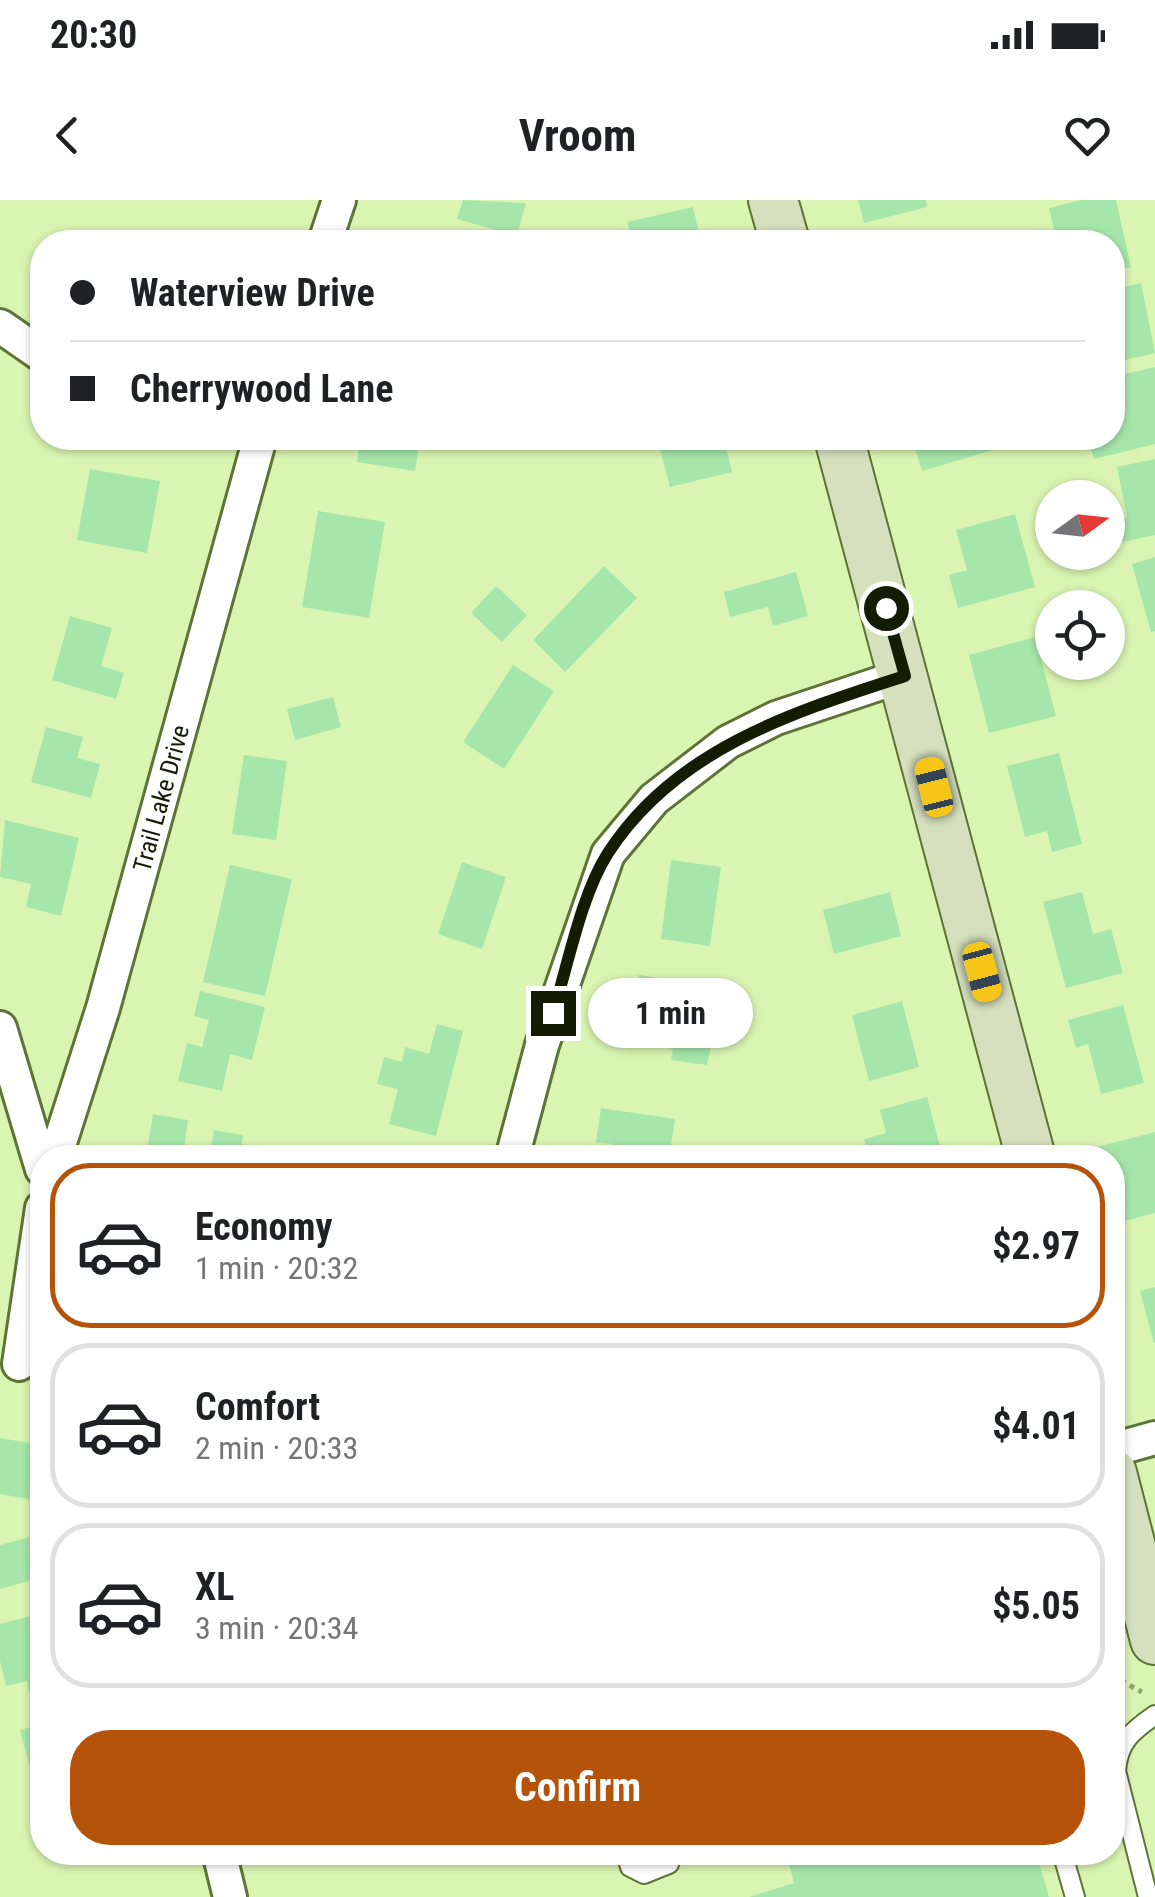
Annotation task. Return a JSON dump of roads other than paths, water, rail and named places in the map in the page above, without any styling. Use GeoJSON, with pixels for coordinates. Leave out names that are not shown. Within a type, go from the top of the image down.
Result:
{"type":"FeatureCollection","features":[{"type":"Feature","properties":{"kind":"street"},"geometry":{"type":"LineString","coordinates":[[329,230],[339,200]]}},
{"type":"Feature","properties":{"kind":"street"},"geometry":{"type":"LineString","coordinates":[[773,200],[782,230]]}},
{"type":"Feature","properties":{"kind":"street"},"geometry":{"type":"LineString","coordinates":[[0,326],[30,347]]}},
{"type":"Feature","properties":{"kind":"street","name":"Trail Lake Drive"},"geometry":{"type":"LineString","coordinates":[[59,1145],[103,1008],[254,450]]}},
{"type":"Feature","properties":{"kind":"street"},"geometry":{"type":"LineString","coordinates":[[842,450],[1027,1145]]}},
{"type":"Feature","properties":{"kind":"street"},"geometry":{"type":"LineString","coordinates":[[515,1145],[542,1045],[608,854],[654,799],[728,742],[776,718],[905,676]]}},
{"type":"Feature","properties":{"kind":"street"},"geometry":{"type":"LineString","coordinates":[[0,1028],[35,1145]]}},
{"type":"Feature","properties":{"kind":"street"},"geometry":{"type":"LineString","coordinates":[[20,1366],[30,1294]]}},
{"type":"Feature","properties":{"kind":"street"},"geometry":{"type":"LineString","coordinates":[[1125,1446],[1155,1438]]}},
{"type":"Feature","properties":{"kind":"street"},"geometry":{"type":"LineString","coordinates":[[1125,1523],[1155,1640]]}},
{"type":"Feature","properties":{"kind":"street"},"geometry":{"type":"LineString","coordinates":[[222,1865],[230,1897]]}},
{"type":"Feature","properties":{"kind":"lane"},"geometry":{"type":"LineString","coordinates":[[1125,1739],[1155,1715]]}},
{"type":"Feature","properties":{"kind":"lane"},"geometry":{"type":"LineString","coordinates":[[1125,1806],[1148,1897]]}},
{"type":"Feature","properties":{"kind":"lane"},"geometry":{"type":"LineString","coordinates":[[629,1865],[644,1874],[666,1865]]}},
{"type":"Feature","properties":{"kind":"lane"},"geometry":{"type":"LineString","coordinates":[[1066,1865],[1075,1897]]}}]}
